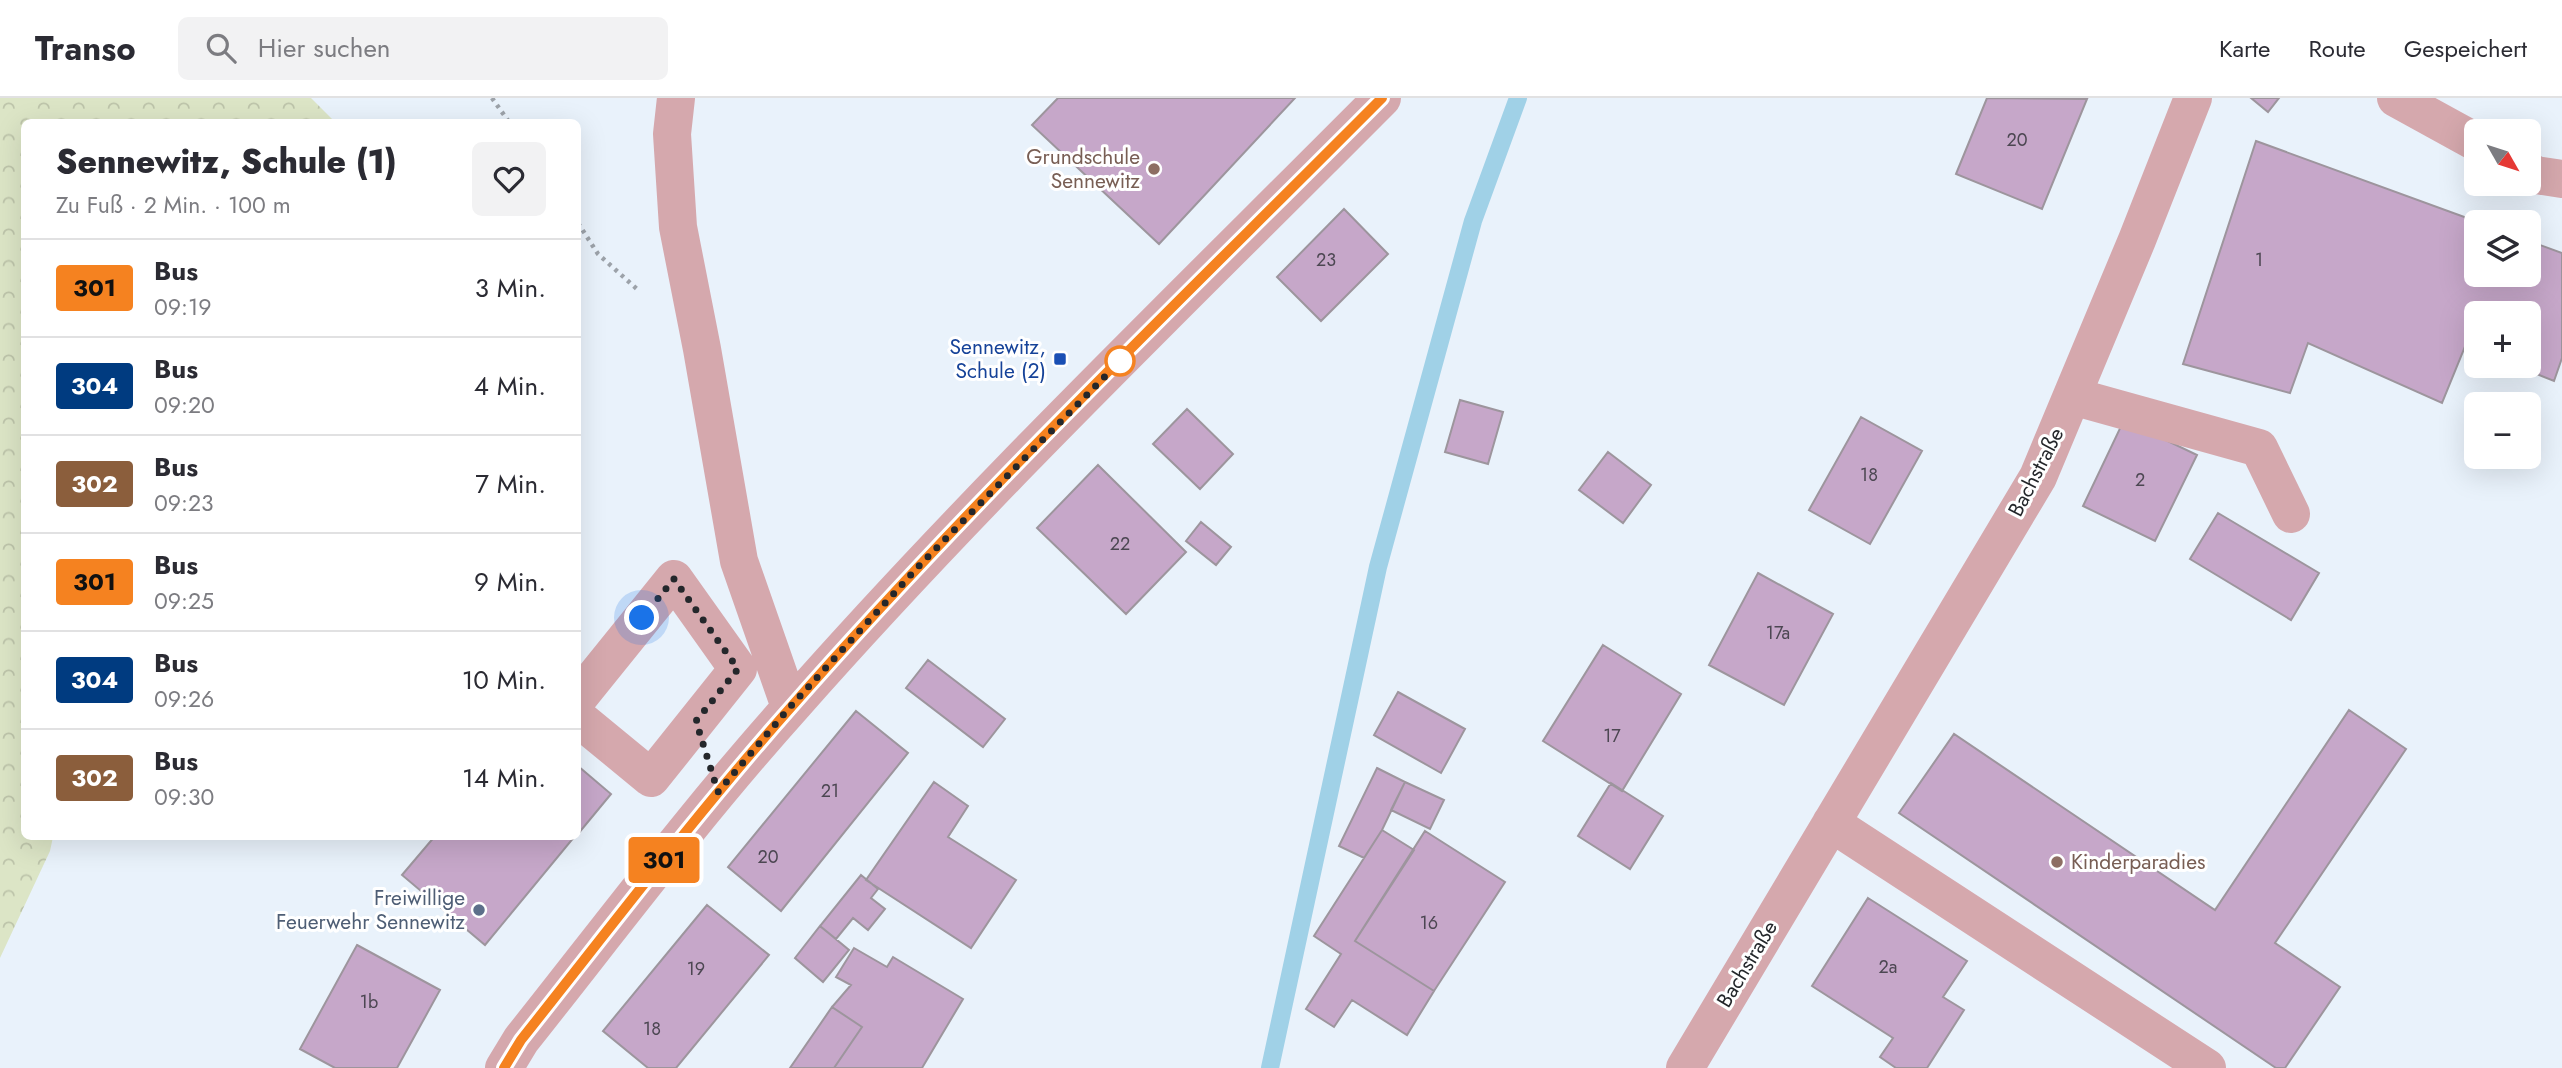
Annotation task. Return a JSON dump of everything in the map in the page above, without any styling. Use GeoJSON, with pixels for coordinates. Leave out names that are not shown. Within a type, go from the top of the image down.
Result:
{"type":"FeatureCollection","features":[{"type":"Feature","properties":{"kind":"street"},"geometry":{"type":"LineString","coordinates":[[676,98],[672,134],[678,227],[738,561],[790,707]]}},
{"type":"Feature","properties":{"kind":"street"},"geometry":{"type":"LineString","coordinates":[[504,1068],[521,1040],[718,792],[790,707],[928,556],[1382,98]]}},
{"type":"Feature","properties":{"kind":"street","name":"Bachstraße"},"geometry":{"type":"LineString","coordinates":[[1685,1068],[2038,477],[2193,98]]}},
{"type":"Feature","properties":{"kind":"street"},"geometry":{"type":"LineString","coordinates":[[2396,98],[2464,135]]}},
{"type":"Feature","properties":{"kind":"street"},"geometry":{"type":"LineString","coordinates":[[2541,176],[2562,178]]}},
{"type":"Feature","properties":{"kind":"street"},"geometry":{"type":"LineString","coordinates":[[2072,396],[2259,448],[2291,514]]}},
{"type":"Feature","properties":{"kind":"street"},"geometry":{"type":"LineString","coordinates":[[581,694],[674,579],[738,669],[651,778],[581,720]]}},
{"type":"Feature","properties":{"kind":"street"},"geometry":{"type":"LineString","coordinates":[[696,721],[718,792]]}},
{"type":"Feature","properties":{"kind":"street"},"geometry":{"type":"LineString","coordinates":[[1831,823],[2207,1068]]}},
{"type":"Feature","properties":{"kind":"path"},"geometry":{"type":"LineString","coordinates":[[492,98],[507,119]]}},
{"type":"Feature","properties":{"kind":"green space"},"geometry":{"type":"Polygon","coordinates":[[[0,98],[311,98],[332,119],[21,119],[21,840],[52,840],[50,851],[0,958],[0,98]]]}},
{"type":"Feature","properties":{"kind":"building","name":"Grundschule Sennewitz"},"geometry":{"type":"Polygon","coordinates":[[[1058,98],[1295,98],[1159,244],[1032,125],[1058,98]]]}},
{"type":"Feature","properties":{"kind":"building"},"geometry":{"type":"Polygon","coordinates":[[[1987,98],[2087,99],[2042,209],[1956,174],[1987,98]]]}},
{"type":"Feature","properties":{"kind":"building"},"geometry":{"type":"Polygon","coordinates":[[[2251,98],[2279,98],[2268,112],[2251,98]]]}},
{"type":"Feature","properties":{"kind":"building"},"geometry":{"type":"Polygon","coordinates":[[[2256,141],[2464,217],[2464,287],[2541,287],[2541,245],[2562,253],[2562,358],[2554,381],[2541,376],[2541,301],[2464,301],[2464,349],[2442,403],[2308,343],[2290,393],[2183,364],[2256,141]]]}},
{"type":"Feature","properties":{"kind":"building"},"geometry":{"type":"Polygon","coordinates":[[[1344,209],[1388,254],[1321,321],[1277,277],[1344,209]]]}},
{"type":"Feature","properties":{"kind":"building"},"geometry":{"type":"Polygon","coordinates":[[[1460,400],[1503,412],[1488,464],[1445,452],[1460,400]]]}},
{"type":"Feature","properties":{"kind":"building"},"geometry":{"type":"Polygon","coordinates":[[[1187,409],[1233,454],[1200,489],[1153,444],[1187,409]]]}},
{"type":"Feature","properties":{"kind":"building"},"geometry":{"type":"Polygon","coordinates":[[[1861,417],[1922,451],[1870,544],[1809,510],[1861,417]]]}},
{"type":"Feature","properties":{"kind":"building"},"geometry":{"type":"Polygon","coordinates":[[[2124,420],[2197,455],[2155,541],[2083,506],[2124,420]]]}},
{"type":"Feature","properties":{"kind":"building"},"geometry":{"type":"Polygon","coordinates":[[[1608,452],[1651,485],[1623,523],[1579,490],[1608,452]]]}},
{"type":"Feature","properties":{"kind":"building"},"geometry":{"type":"Polygon","coordinates":[[[1098,465],[1186,552],[1126,614],[1037,528],[1098,465]]]}},
{"type":"Feature","properties":{"kind":"building"},"geometry":{"type":"Polygon","coordinates":[[[2218,513],[2319,573],[2291,620],[2190,559],[2218,513]]]}},
{"type":"Feature","properties":{"kind":"building"},"geometry":{"type":"Polygon","coordinates":[[[1201,522],[1231,547],[1216,565],[1186,541],[1201,522]]]}},
{"type":"Feature","properties":{"kind":"building"},"geometry":{"type":"Polygon","coordinates":[[[1758,573],[1833,614],[1784,705],[1709,665],[1758,573]]]}},
{"type":"Feature","properties":{"kind":"building"},"geometry":{"type":"Polygon","coordinates":[[[1603,645],[1681,694],[1622,791],[1543,741],[1603,645]]]}},
{"type":"Feature","properties":{"kind":"building"},"geometry":{"type":"Polygon","coordinates":[[[928,660],[1005,719],[983,747],[906,688],[928,660]]]}},
{"type":"Feature","properties":{"kind":"building"},"geometry":{"type":"Polygon","coordinates":[[[1398,692],[1465,729],[1441,773],[1374,735],[1398,692]]]}},
{"type":"Feature","properties":{"kind":"building","name":"Kinderparadies"},"geometry":{"type":"Polygon","coordinates":[[[2349,710],[2406,749],[2275,943],[2340,987],[2285,1068],[2276,1068],[1899,813],[1954,734],[2215,910],[2349,710]]]}},
{"type":"Feature","properties":{"kind":"building"},"geometry":{"type":"Polygon","coordinates":[[[856,711],[908,753],[781,911],[728,867],[856,711]]]}},
{"type":"Feature","properties":{"kind":"building"},"geometry":{"type":"Polygon","coordinates":[[[1377,768],[1405,782],[1382,830],[1364,858],[1339,846],[1377,768]]]}},
{"type":"Feature","properties":{"kind":"building"},"geometry":{"type":"Polygon","coordinates":[[[581,769],[611,794],[581,830],[581,769]]]}},
{"type":"Feature","properties":{"kind":"building"},"geometry":{"type":"Polygon","coordinates":[[[934,782],[968,806],[948,837],[1016,880],[971,948],[866,880],[934,782]]]}},
{"type":"Feature","properties":{"kind":"building"},"geometry":{"type":"Polygon","coordinates":[[[1405,782],[1444,800],[1430,829],[1391,810],[1405,782]]]}},
{"type":"Feature","properties":{"kind":"building"},"geometry":{"type":"Polygon","coordinates":[[[1611,783],[1663,816],[1630,869],[1578,836],[1611,783]]]}},
{"type":"Feature","properties":{"kind":"building"},"geometry":{"type":"Polygon","coordinates":[[[1382,830],[1414,850],[1355,941],[1434,991],[1407,1035],[1352,1000],[1334,1027],[1306,1009],[1341,954],[1314,936],[1382,830]]]}},
{"type":"Feature","properties":{"kind":"building"},"geometry":{"type":"Polygon","coordinates":[[[1425,831],[1505,882],[1434,991],[1355,941],[1425,831]]]}},
{"type":"Feature","properties":{"kind":"building","name":"Freiwillige Feuerwehr Sennewitz"},"geometry":{"type":"Polygon","coordinates":[[[432,840],[572,840],[485,945],[402,875],[432,840]]]}},
{"type":"Feature","properties":{"kind":"building"},"geometry":{"type":"Polygon","coordinates":[[[861,875],[878,889],[871,898],[885,909],[868,930],[853,918],[836,939],[820,926],[861,875]]]}},
{"type":"Feature","properties":{"kind":"building"},"geometry":{"type":"Polygon","coordinates":[[[1868,898],[1967,961],[1943,997],[1964,1010],[1927,1068],[1896,1068],[1880,1057],[1893,1038],[1812,986],[1868,898]]]}},
{"type":"Feature","properties":{"kind":"building"},"geometry":{"type":"Polygon","coordinates":[[[707,905],[769,955],[676,1068],[648,1068],[603,1031],[707,905]]]}},
{"type":"Feature","properties":{"kind":"building"},"geometry":{"type":"Polygon","coordinates":[[[820,926],[849,950],[823,982],[795,958],[820,926]]]}},
{"type":"Feature","properties":{"kind":"building"},"geometry":{"type":"Polygon","coordinates":[[[357,945],[440,990],[397,1068],[335,1068],[300,1049],[357,945]]]}},
{"type":"Feature","properties":{"kind":"building"},"geometry":{"type":"Polygon","coordinates":[[[854,948],[887,967],[893,957],[963,999],[922,1068],[834,1068],[862,1027],[832,1007],[851,985],[836,977],[854,948]]]}},
{"type":"Feature","properties":{"kind":"building"},"geometry":{"type":"Polygon","coordinates":[[[832,1007],[862,1027],[834,1068],[790,1068],[832,1007]]]}},
{"type":"Feature","properties":{"kind":"waterway"},"geometry":{"type":"LineString","coordinates":[[1270,1068],[1378,567],[1473,221],[1518,98]]}},
{"type":"Feature","properties":{"kind":"bus line","name":"301"},"geometry":{"type":"LineString","coordinates":[[504,1068],[521,1040],[718,792],[808,687],[919,566],[1382,98]]}},
{"type":"Feature","properties":{"kind":"place","name":"Grundschule Sennewitz"},"geometry":{"type":"Point","coordinates":[1154,169]}},
{"type":"Feature","properties":{"kind":"place","name":"Sennewitz, Schule (2)"},"geometry":{"type":"Point","coordinates":[1060,359]}},
{"type":"Feature","properties":{"kind":"place","name":"Kinderparadies"},"geometry":{"type":"Point","coordinates":[2057,862]}},
{"type":"Feature","properties":{"kind":"place","name":"Freiwillige Feuerwehr Sennewitz"},"geometry":{"type":"Point","coordinates":[479,910]}},
{"type":"Feature","properties":{"kind":"route"},"geometry":{"type":"LineString","coordinates":[[642,618],[674,579],[738,669],[696,721],[718,792],[790,707],[919,566],[1120,361]]}}]}
